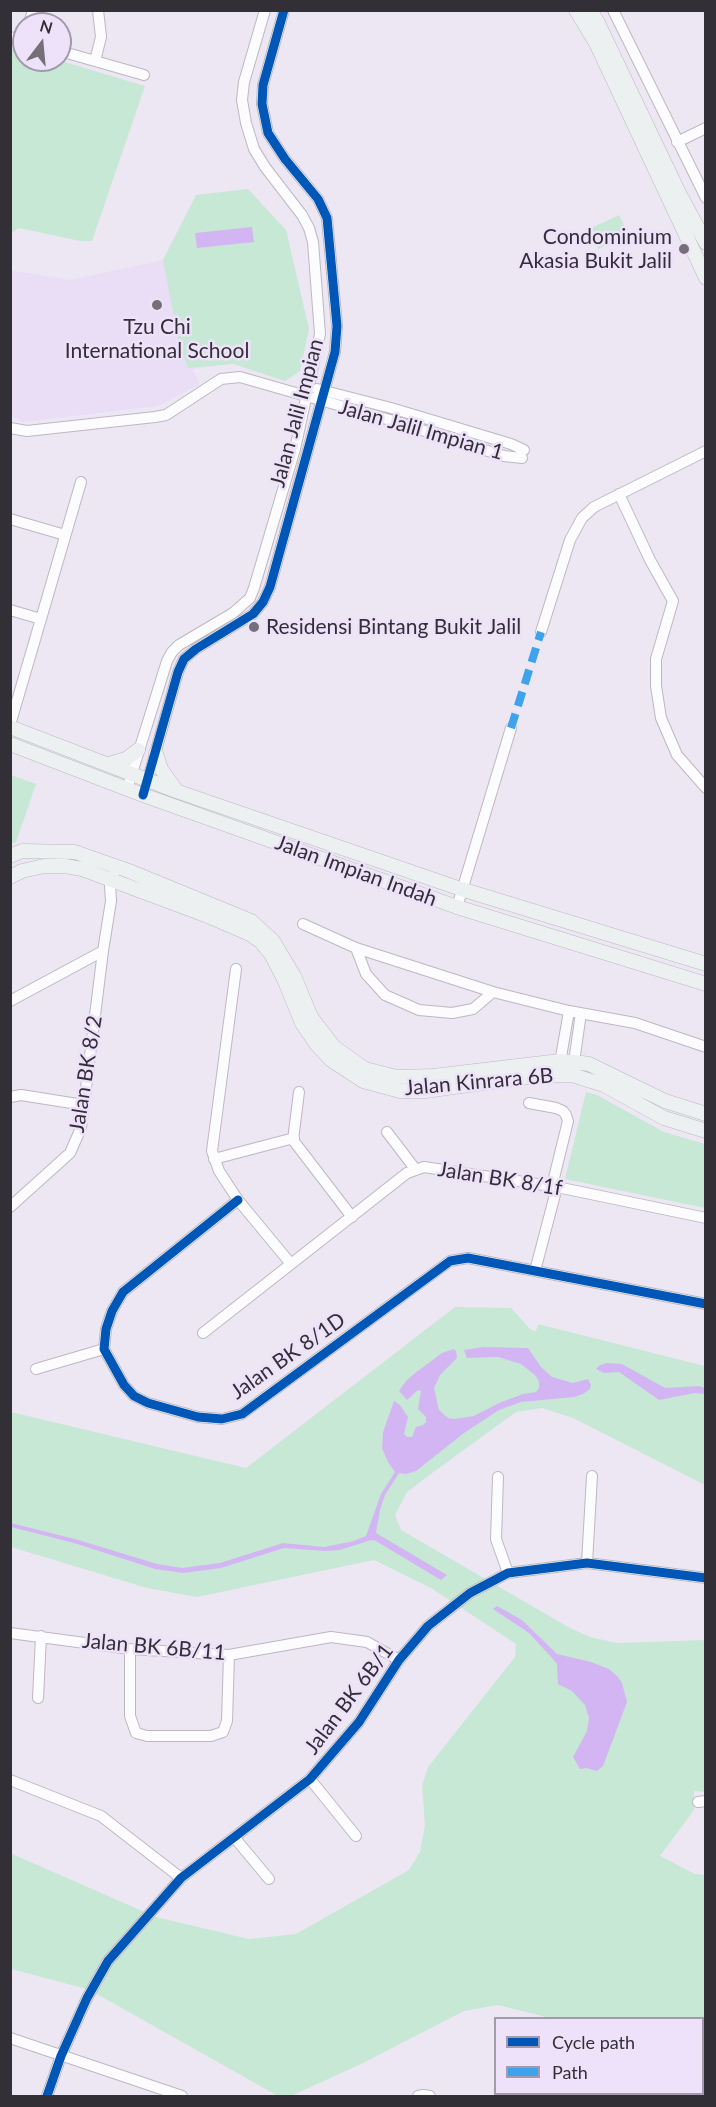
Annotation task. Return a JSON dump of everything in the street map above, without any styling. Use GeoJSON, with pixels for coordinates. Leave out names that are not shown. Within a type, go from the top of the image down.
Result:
{"type":"FeatureCollection","features":[{"type":"Feature","properties":{"kind":"street"},"geometry":{"type":"LineString","coordinates":[[95,61],[101,37],[98,10]]}},
{"type":"Feature","properties":{"kind":"street","name":"Jalan Jalil Impian"},"geometry":{"type":"LineString","coordinates":[[127,789],[172,652],[179,645],[234,613],[250,598],[295,449],[320,334],[313,242],[309,228],[302,214],[265,168],[254,149],[242,100],[244,82],[265,10]]}},
{"type":"Feature","properties":{"kind":"street","name":"Jalan Jalil Impian"},"geometry":{"type":"LineString","coordinates":[[143,795],[178,672],[184,659],[196,649],[253,614],[263,602],[270,586],[314,420],[335,351],[337,326],[327,218],[318,199],[285,159],[268,133],[262,104],[263,85],[284,10]]}},
{"type":"Feature","properties":{"kind":"street"},"geometry":{"type":"LineString","coordinates":[[576,10],[596,42],[705,278]]}},
{"type":"Feature","properties":{"kind":"street"},"geometry":{"type":"LineString","coordinates":[[590,10],[705,243]]}},
{"type":"Feature","properties":{"kind":"street"},"geometry":{"type":"LineString","coordinates":[[613,10],[705,198]]}},
{"type":"Feature","properties":{"kind":"street"},"geometry":{"type":"LineString","coordinates":[[72,54],[144,75]]}},
{"type":"Feature","properties":{"kind":"street"},"geometry":{"type":"LineString","coordinates":[[677,142],[705,128]]}},
{"type":"Feature","properties":{"kind":"street"},"geometry":{"type":"LineString","coordinates":[[314,420],[339,400],[328,375]]}},
{"type":"Feature","properties":{"kind":"street","name":"Jalan Jalil Impian 1"},"geometry":{"type":"LineString","coordinates":[[10,428],[27,431],[166,415],[221,379],[240,377],[292,391],[308,387],[322,396],[391,408],[504,442],[523,454],[501,455],[339,400]]}},
{"type":"Feature","properties":{"kind":"street"},"geometry":{"type":"LineString","coordinates":[[301,417],[292,391],[308,387]]}},
{"type":"Feature","properties":{"kind":"street"},"geometry":{"type":"LineString","coordinates":[[501,455],[504,442]]}},
{"type":"Feature","properties":{"kind":"street"},"geometry":{"type":"LineString","coordinates":[[542,632],[575,528],[582,518],[594,507],[705,451]]}},
{"type":"Feature","properties":{"kind":"street"},"geometry":{"type":"LineString","coordinates":[[10,726],[13,704],[41,619],[81,482]]}},
{"type":"Feature","properties":{"kind":"street"},"geometry":{"type":"LineString","coordinates":[[619,494],[650,560],[673,601],[656,659],[656,686],[661,718],[677,755],[705,788]]}},
{"type":"Feature","properties":{"kind":"street"},"geometry":{"type":"LineString","coordinates":[[10,519],[65,535]]}},
{"type":"Feature","properties":{"kind":"street"},"geometry":{"type":"LineString","coordinates":[[10,610],[41,619]]}},
{"type":"Feature","properties":{"kind":"street","name":"Jalan Impian Indah"},"geometry":{"type":"LineString","coordinates":[[10,726],[176,791],[461,889],[705,964]]}},
{"type":"Feature","properties":{"kind":"street"},"geometry":{"type":"LineString","coordinates":[[457,907],[512,728]]}},
{"type":"Feature","properties":{"kind":"street","name":"Jalan Impian Indah"},"geometry":{"type":"LineString","coordinates":[[10,744],[143,795],[457,907],[705,984]]}},
{"type":"Feature","properties":{"kind":"street"},"geometry":{"type":"LineString","coordinates":[[109,764],[126,759],[138,750]]}},
{"type":"Feature","properties":{"kind":"street"},"geometry":{"type":"LineString","coordinates":[[156,753],[161,769],[176,791]]}},
{"type":"Feature","properties":{"kind":"street","name":"Jalan Kinrara 6B"},"geometry":{"type":"LineString","coordinates":[[10,856],[22,851],[75,852],[251,921],[273,941],[294,976],[312,1017],[334,1047],[365,1069],[397,1077],[434,1076],[497,1067],[573,1069],[590,1064],[665,1101],[705,1114]]}},
{"type":"Feature","properties":{"kind":"street","name":"Jalan Kinrara 6B"},"geometry":{"type":"LineString","coordinates":[[10,878],[22,871],[44,866],[65,866],[117,882],[237,927],[260,941],[271,954],[302,1023],[317,1045],[331,1060],[363,1081],[400,1091],[425,1091],[559,1068]]}},
{"type":"Feature","properties":{"kind":"street"},"geometry":{"type":"LineString","coordinates":[[117,882],[123,869]]}},
{"type":"Feature","properties":{"kind":"street","name":"Jalan BK 8/2"},"geometry":{"type":"LineString","coordinates":[[10,1207],[70,1154],[81,1128],[103,951],[111,901],[117,882]]}},
{"type":"Feature","properties":{"kind":"street"},"geometry":{"type":"LineString","coordinates":[[303,924],[356,948],[493,992],[569,1011],[635,1023],[705,1047]]}},
{"type":"Feature","properties":{"kind":"street"},"geometry":{"type":"LineString","coordinates":[[356,948],[366,974],[385,996],[419,1010],[452,1013],[472,1009],[493,992]]}},
{"type":"Feature","properties":{"kind":"street"},"geometry":{"type":"LineString","coordinates":[[10,1001],[103,951]]}},
{"type":"Feature","properties":{"kind":"street"},"geometry":{"type":"LineString","coordinates":[[236,969],[212,1143],[214,1159],[238,1200],[291,1264]]}},
{"type":"Feature","properties":{"kind":"street"},"geometry":{"type":"LineString","coordinates":[[559,1068],[569,1011]]}},
{"type":"Feature","properties":{"kind":"street"},"geometry":{"type":"LineString","coordinates":[[573,1069],[581,1013]]}},
{"type":"Feature","properties":{"kind":"street","name":"Jalan Kinrara 6B"},"geometry":{"type":"LineString","coordinates":[[573,1069],[664,1118],[705,1131]]}},
{"type":"Feature","properties":{"kind":"street"},"geometry":{"type":"LineString","coordinates":[[299,1092],[294,1138],[352,1217]]}},
{"type":"Feature","properties":{"kind":"street"},"geometry":{"type":"LineString","coordinates":[[10,1097],[21,1095],[84,1105]]}},
{"type":"Feature","properties":{"kind":"street"},"geometry":{"type":"LineString","coordinates":[[529,1103],[556,1108],[566,1115],[568,1121],[535,1270]]}},
{"type":"Feature","properties":{"kind":"street"},"geometry":{"type":"LineString","coordinates":[[387,1132],[416,1170]]}},
{"type":"Feature","properties":{"kind":"street"},"geometry":{"type":"LineString","coordinates":[[214,1159],[294,1138]]}},
{"type":"Feature","properties":{"kind":"street","name":"Jalan BK 8/1f"},"geometry":{"type":"LineString","coordinates":[[203,1333],[407,1173],[424,1167],[555,1187],[705,1218]]}},
{"type":"Feature","properties":{"kind":"street"},"geometry":{"type":"LineString","coordinates":[[36,1369],[104,1349],[106,1329],[112,1311],[123,1292],[238,1200]]}},
{"type":"Feature","properties":{"kind":"street","name":"Jalan BK 8/1D"},"geometry":{"type":"LineString","coordinates":[[104,1349],[123,1385],[134,1396],[148,1403],[198,1417],[222,1419],[242,1413],[450,1261],[468,1258],[705,1304]]}},
{"type":"Feature","properties":{"kind":"street"},"geometry":{"type":"LineString","coordinates":[[587,1563],[592,1476]]}},
{"type":"Feature","properties":{"kind":"street"},"geometry":{"type":"LineString","coordinates":[[498,1477],[496,1539],[508,1573]]}},
{"type":"Feature","properties":{"kind":"street","name":"Jalan BK 6B/1"},"geometry":{"type":"LineString","coordinates":[[48,2097],[61,2056],[87,1998],[108,1961],[182,1878],[310,1779],[359,1722],[399,1660],[428,1626],[470,1593],[508,1573],[587,1563],[705,1578]]}},
{"type":"Feature","properties":{"kind":"street","name":"Jalan BK 6B/11"},"geometry":{"type":"LineString","coordinates":[[10,1633],[130,1649],[229,1655],[331,1637],[367,1642],[399,1660]]}},
{"type":"Feature","properties":{"kind":"street"},"geometry":{"type":"LineString","coordinates":[[38,1698],[41,1636]]}},
{"type":"Feature","properties":{"kind":"street"},"geometry":{"type":"LineString","coordinates":[[130,1649],[130,1716],[136,1733],[147,1736],[211,1736],[223,1732],[227,1721],[229,1655]]}},
{"type":"Feature","properties":{"kind":"street"},"geometry":{"type":"LineString","coordinates":[[310,1779],[356,1836]]}},
{"type":"Feature","properties":{"kind":"street"},"geometry":{"type":"LineString","coordinates":[[10,1780],[101,1816],[182,1878]]}},
{"type":"Feature","properties":{"kind":"street"},"geometry":{"type":"LineString","coordinates":[[234,1837],[269,1879]]}},
{"type":"Feature","properties":{"kind":"street"},"geometry":{"type":"LineString","coordinates":[[10,2038],[182,2097]]}},
{"type":"Feature","properties":{"kind":"street"},"geometry":{"type":"LineString","coordinates":[[418,2097],[423,2095],[430,2097]]}},
{"type":"Feature","properties":{"kind":"shaded area","name":"Tzu Chi International School"},"geometry":{"type":"Polygon","coordinates":[[[248,189],[286,230],[309,329],[300,371],[285,381],[233,364],[192,369],[200,384],[158,406],[23,422],[11,417],[10,272],[70,280],[163,260],[196,195],[248,189]]]}},
{"type":"Feature","properties":{"kind":"shaded area"},"geometry":{"type":"Polygon","coordinates":[[[252,227],[254,242],[197,248],[195,233],[252,227]]]}},
{"type":"Feature","properties":{"kind":"shaded area"},"geometry":{"type":"Polygon","coordinates":[[[483,1347],[528,1348],[541,1367],[552,1377],[573,1383],[588,1379],[591,1385],[590,1389],[583,1394],[574,1397],[521,1402],[499,1410],[464,1433],[416,1471],[406,1474],[399,1473],[385,1495],[376,1533],[447,1575],[441,1580],[371,1540],[340,1550],[284,1548],[221,1568],[183,1573],[155,1569],[74,1543],[11,1527],[11,1523],[75,1539],[157,1564],[182,1568],[220,1563],[283,1543],[324,1547],[354,1541],[366,1536],[381,1494],[395,1472],[382,1448],[383,1432],[394,1401],[400,1405],[408,1417],[404,1434],[407,1437],[412,1437],[416,1427],[426,1422],[426,1417],[418,1409],[421,1391],[418,1390],[407,1400],[399,1391],[415,1373],[442,1353],[454,1349],[456,1351],[457,1358],[440,1375],[434,1388],[439,1410],[448,1418],[454,1419],[474,1416],[499,1403],[536,1392],[539,1388],[536,1376],[521,1364],[498,1357],[467,1358],[464,1350],[483,1347]]]}},
{"type":"Feature","properties":{"kind":"shaded area"},"geometry":{"type":"Polygon","coordinates":[[[607,1363],[622,1364],[665,1388],[699,1386],[705,1388],[705,1394],[695,1393],[659,1400],[619,1372],[604,1373],[596,1369],[607,1363]]]}},
{"type":"Feature","properties":{"kind":"shaded area"},"geometry":{"type":"Polygon","coordinates":[[[497,1606],[522,1620],[557,1654],[609,1669],[622,1683],[627,1702],[603,1766],[597,1771],[580,1769],[573,1757],[587,1731],[589,1718],[585,1705],[572,1691],[558,1684],[557,1664],[553,1659],[529,1633],[493,1609],[497,1606]]]}},
{"type":"Feature","properties":{"kind":"green space"},"geometry":{"type":"Polygon","coordinates":[[[11,46],[12,72],[72,72],[72,64],[145,86],[92,241],[80,241],[19,228],[11,233],[11,46]]]}},
{"type":"Feature","properties":{"kind":"green space"},"geometry":{"type":"Polygon","coordinates":[[[248,189],[286,230],[309,329],[300,371],[285,381],[233,364],[188,368],[179,343],[163,260],[196,195],[248,189]]]}},
{"type":"Feature","properties":{"kind":"green space"},"geometry":{"type":"Polygon","coordinates":[[[619,215],[629,235],[598,249],[589,229],[619,215]]]}},
{"type":"Feature","properties":{"kind":"green space"},"geometry":{"type":"Polygon","coordinates":[[[11,775],[36,784],[16,842],[11,844],[11,775]]]}},
{"type":"Feature","properties":{"kind":"green space"},"geometry":{"type":"Polygon","coordinates":[[[586,1092],[597,1095],[664,1132],[705,1144],[705,1208],[565,1179],[586,1092]]]}},
{"type":"Feature","properties":{"kind":"green space"},"geometry":{"type":"Polygon","coordinates":[[[455,1307],[511,1308],[531,1330],[536,1331],[538,1324],[705,1366],[705,1485],[573,1418],[542,1408],[516,1412],[407,1492],[395,1515],[401,1530],[570,1628],[590,1637],[617,1643],[705,1640],[705,1792],[694,1791],[694,1810],[660,1856],[695,1874],[705,1875],[705,2058],[704,2017],[546,2017],[498,2005],[464,2011],[361,2064],[291,2096],[278,2096],[83,1988],[11,1969],[10,1853],[156,1917],[249,1939],[296,1934],[409,1870],[420,1852],[425,1825],[422,1786],[428,1767],[515,1657],[516,1644],[431,1588],[374,1560],[197,1597],[147,1588],[11,1547],[11,1412],[246,1468],[455,1307]]]}},
{"type":"Feature","properties":{"kind":"marked path"},"geometry":{"type":"LineString","coordinates":[[511,728],[541,632]]}},
{"type":"Feature","properties":{"kind":"cycle path"},"geometry":{"type":"LineString","coordinates":[[143,795],[178,672],[184,659],[196,649],[253,614],[263,602],[270,587],[335,352],[337,326],[327,218],[318,199],[285,159],[268,133],[262,104],[263,85],[284,10]]}},
{"type":"Feature","properties":{"kind":"cycle path"},"geometry":{"type":"LineString","coordinates":[[238,1200],[123,1292],[112,1311],[106,1329],[104,1349],[124,1385],[134,1396],[148,1403],[198,1417],[222,1419],[242,1414],[450,1261],[468,1258],[706,1304]]}},
{"type":"Feature","properties":{"kind":"cycle path"},"geometry":{"type":"LineString","coordinates":[[47,2096],[61,2056],[87,1998],[108,1961],[181,1878],[310,1779],[359,1722],[399,1660],[428,1626],[470,1593],[508,1573],[587,1563],[706,1578]]}},
{"type":"Feature","properties":{"kind":"place","name":"Condominium Akasia Bukit Jalil"},"geometry":{"type":"Point","coordinates":[684,249]}},
{"type":"Feature","properties":{"kind":"place","name":"Tzu Chi International School"},"geometry":{"type":"Point","coordinates":[157,305]}},
{"type":"Feature","properties":{"kind":"place","name":"Residensi Bintang Bukit Jalil"},"geometry":{"type":"Point","coordinates":[254,627]}}]}
